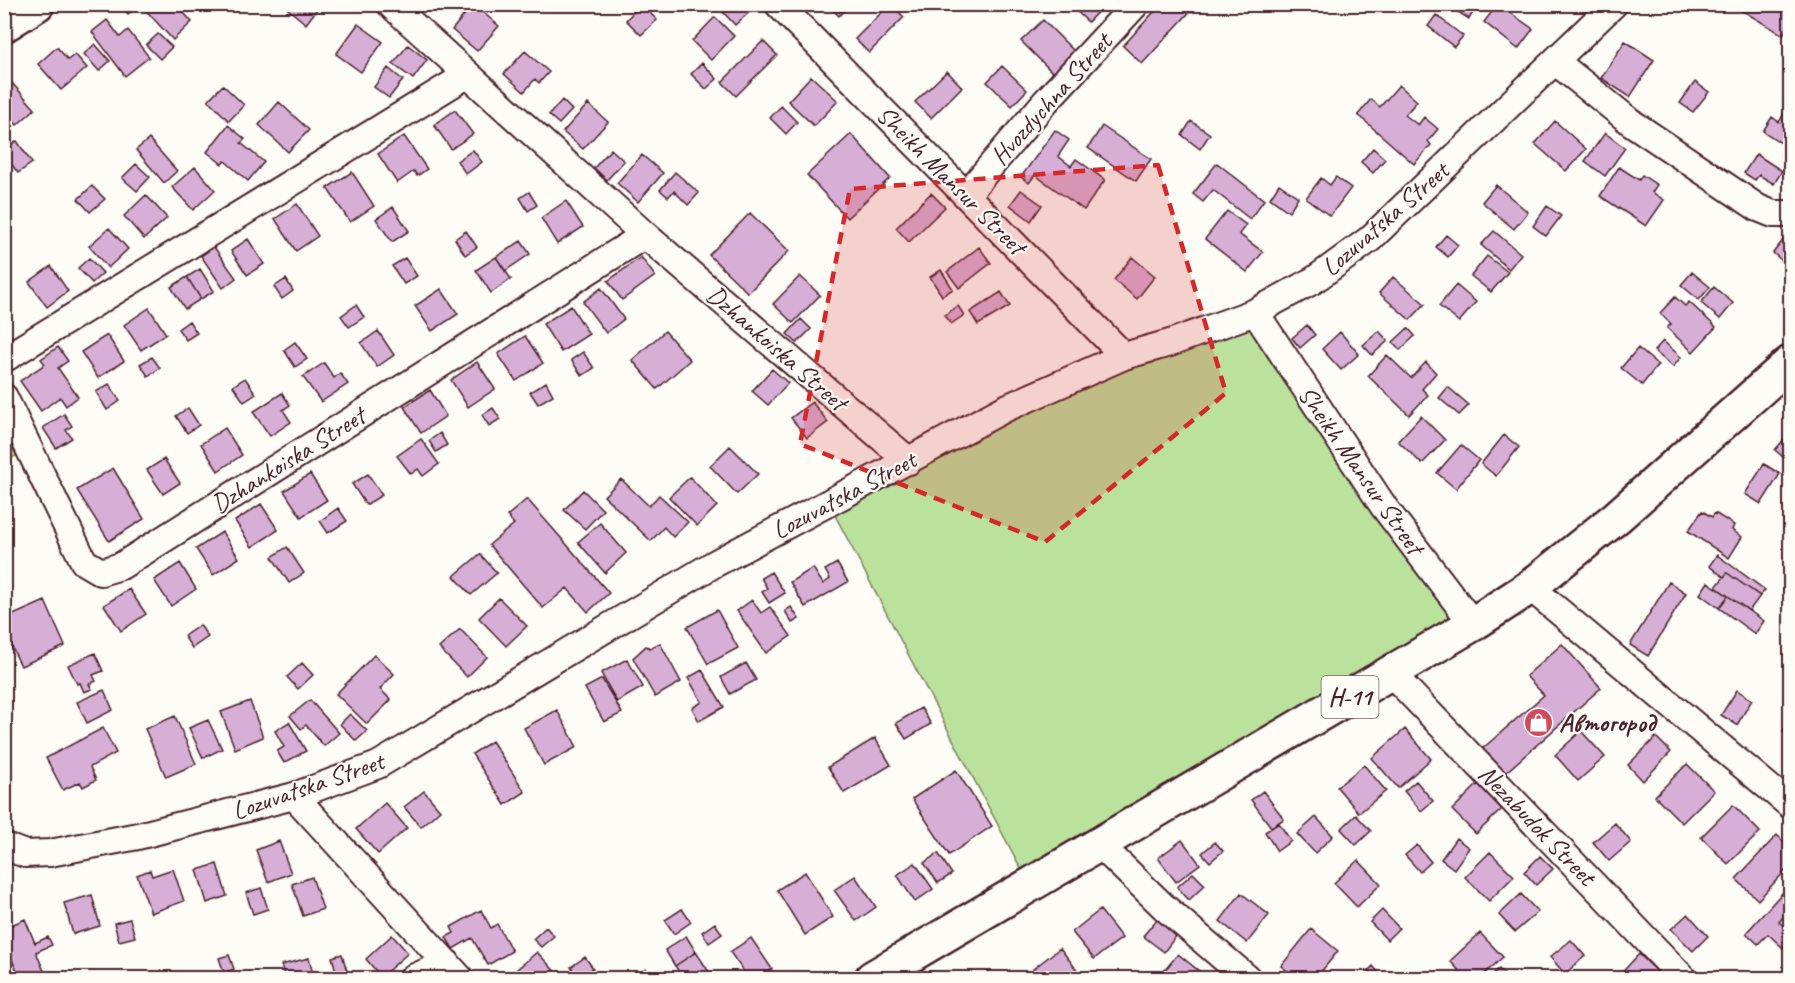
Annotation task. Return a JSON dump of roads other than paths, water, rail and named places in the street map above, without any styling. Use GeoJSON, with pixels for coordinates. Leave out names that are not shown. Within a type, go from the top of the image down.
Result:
{"type":"FeatureCollection","features":[{"type":"Feature","properties":{"kind":"main road"},"geometry":{"type":"LineString","coordinates":[[4,26],[37,4]]}},
{"type":"Feature","properties":{"kind":"main road","name":"Н-11"},"geometry":{"type":"LineString","coordinates":[[872,978],[1391,673],[1530,587],[1617,517],[1787,373]]}},
{"type":"Feature","properties":{"kind":"street","name":"Dzhankoiska Street"},"geometry":{"type":"LineString","coordinates":[[390,4],[645,235],[909,461]]}},
{"type":"Feature","properties":{"kind":"street","name":"Sheikh Mansur Street"},"geometry":{"type":"LineString","coordinates":[[778,4],[1124,356]]}},
{"type":"Feature","properties":{"kind":"street","name":"Hvozdychna Street"},"geometry":{"type":"LineString","coordinates":[[966,195],[1047,101],[1137,4]]}},
{"type":"Feature","properties":{"kind":"street","name":"Lozuvatska Street"},"geometry":{"type":"LineString","coordinates":[[4,846],[25,854],[50,853],[138,836],[294,796],[394,757],[714,564],[1006,408],[1124,356],[1170,343],[1255,312],[1314,280],[1370,239],[1614,4]]}},
{"type":"Feature","properties":{"kind":"street"},"geometry":{"type":"LineString","coordinates":[[1556,62],[1632,123],[1758,208],[1773,214],[1791,214]]}},
{"type":"Feature","properties":{"kind":"street"},"geometry":{"type":"LineString","coordinates":[[4,359],[467,75]]}},
{"type":"Feature","properties":{"kind":"street","name":"Dzhankoiska Street"},"geometry":{"type":"LineString","coordinates":[[4,397],[84,562],[101,572],[121,566],[645,235]]}},
{"type":"Feature","properties":{"kind":"street","name":"Sheikh Mansur Street"},"geometry":{"type":"LineString","coordinates":[[1255,312],[1312,403],[1384,507],[1473,624]]}},
{"type":"Feature","properties":{"kind":"street"},"geometry":{"type":"LineString","coordinates":[[1530,587],[1791,806]]}},
{"type":"Feature","properties":{"kind":"street","name":"Nezabudok Street"},"geometry":{"type":"LineString","coordinates":[[1391,673],[1683,978]]}},
{"type":"Feature","properties":{"kind":"street"},"geometry":{"type":"LineString","coordinates":[[294,796],[453,971]]}},
{"type":"Feature","properties":{"kind":"street"},"geometry":{"type":"LineString","coordinates":[[1099,844],[1164,907],[1247,978]]}},
{"type":"Feature","properties":{"kind":"street"},"geometry":{"type":"LineString","coordinates":[[413,978],[453,971]]}},
{"type":"Feature","properties":{"kind":"place","name":"Автогород"},"geometry":{"type":"Point","coordinates":[1538,722]}}]}
